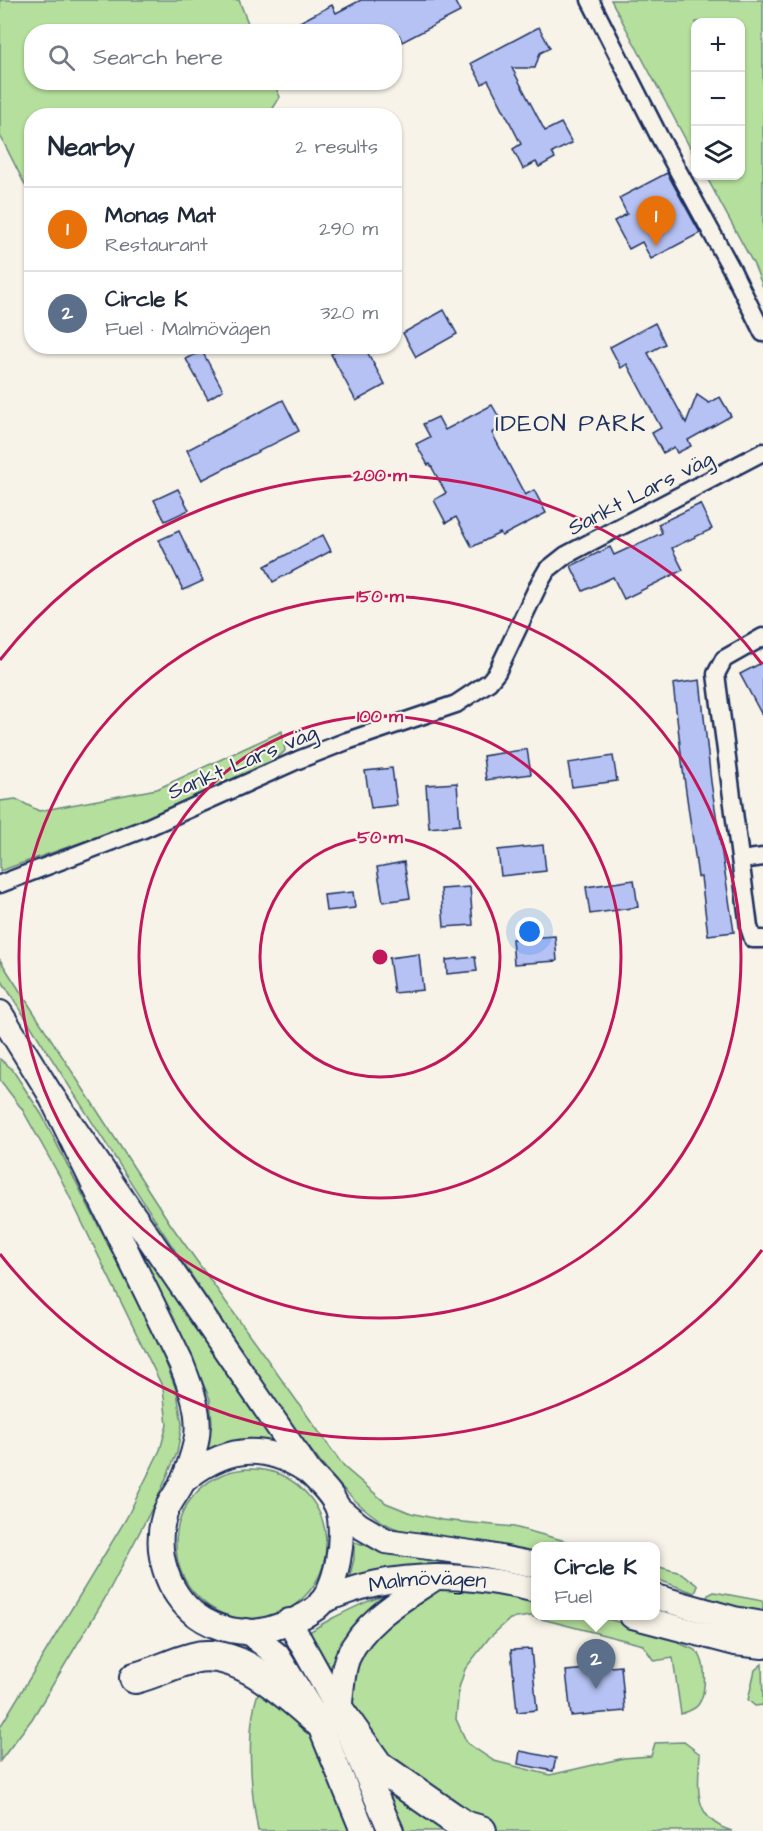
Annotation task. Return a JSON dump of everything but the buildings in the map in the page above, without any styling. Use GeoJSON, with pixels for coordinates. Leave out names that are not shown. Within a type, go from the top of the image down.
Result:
{"type":"FeatureCollection","features":[{"type":"Feature","properties":{"kind":"highway"},"geometry":{"type":"LineString","coordinates":[[135,1678],[194,1658],[209,1657],[239,1663],[329,1716],[378,1766],[464,1826],[481,1831]]}},
{"type":"Feature","properties":{"kind":"main road"},"geometry":{"type":"LineString","coordinates":[[0,1013],[49,1092],[310,1473]]}},
{"type":"Feature","properties":{"kind":"main road"},"geometry":{"type":"LineString","coordinates":[[49,1092],[181,1363],[194,1396],[196,1441],[182,1482],[165,1514],[161,1540],[164,1566],[172,1590],[186,1608],[204,1621],[225,1629],[247,1631],[269,1629],[315,1608],[321,1602],[336,1570],[340,1530],[338,1508],[326,1488],[310,1473],[290,1460],[268,1453],[245,1452],[221,1456],[200,1467],[182,1482]]}},
{"type":"Feature","properties":{"kind":"main road","name":"Malmövägen"},"geometry":{"type":"LineString","coordinates":[[338,1508],[360,1526],[386,1540],[531,1564]]}},
{"type":"Feature","properties":{"kind":"main road","name":"Malmövägen"},"geometry":{"type":"LineString","coordinates":[[321,1602],[339,1593],[375,1582],[399,1578],[458,1576],[498,1581],[531,1589]]}},
{"type":"Feature","properties":{"kind":"main road"},"geometry":{"type":"LineString","coordinates":[[329,1716],[347,1657],[364,1632],[394,1605],[436,1577]]}},
{"type":"Feature","properties":{"kind":"main road"},"geometry":{"type":"LineString","coordinates":[[660,1598],[734,1619],[763,1624]]}},
{"type":"Feature","properties":{"kind":"main road"},"geometry":{"type":"LineString","coordinates":[[647,1620],[735,1643],[763,1646]]}},
{"type":"Feature","properties":{"kind":"main road"},"geometry":{"type":"LineString","coordinates":[[289,1621],[329,1716],[391,1831]]}},
{"type":"Feature","properties":{"kind":"main road"},"geometry":{"type":"LineString","coordinates":[[247,1631],[277,1655],[329,1716],[363,1831]]}},
{"type":"Feature","properties":{"kind":"street"},"geometry":{"type":"LineString","coordinates":[[590,0],[763,333]]}},
{"type":"Feature","properties":{"kind":"street","name":"Sankt Lars väg"},"geometry":{"type":"LineString","coordinates":[[0,884],[144,829],[318,752],[456,704],[482,687],[497,672],[510,648],[527,606],[548,570],[556,562],[763,452]]}},
{"type":"Feature","properties":{"kind":"street"},"geometry":{"type":"LineString","coordinates":[[763,637],[724,659],[716,675],[749,927],[753,939],[763,939]]}},
{"type":"Feature","properties":{"kind":"street"},"geometry":{"type":"LineString","coordinates":[[741,860],[763,857]]}},
{"type":"Feature","properties":{"kind":"green space"},"geometry":{"type":"Polygon","coordinates":[[[0,0],[239,0],[248,24],[24,24],[24,90],[277,90],[280,97],[273,108],[24,108],[24,183],[0,135],[0,0]]]}},
{"type":"Feature","properties":{"kind":"green space"},"geometry":{"type":"Polygon","coordinates":[[[611,0],[763,0],[763,287],[754,265],[708,180],[745,180],[745,18],[691,18],[691,150],[611,0]]]}},
{"type":"Feature","properties":{"kind":"green space"},"geometry":{"type":"Polygon","coordinates":[[[282,731],[285,751],[275,760],[133,824],[0,871],[0,801],[16,799],[39,811],[157,789],[282,731]]]}},
{"type":"Feature","properties":{"kind":"green space"},"geometry":{"type":"Polygon","coordinates":[[[0,960],[171,1225],[344,1467],[386,1503],[411,1513],[442,1520],[514,1527],[569,1542],[531,1542],[531,1554],[465,1539],[405,1531],[386,1524],[347,1493],[295,1429],[156,1221],[0,978],[0,960]]]}},
{"type":"Feature","properties":{"kind":"green space"},"geometry":{"type":"Polygon","coordinates":[[[0,1059],[12,1069],[42,1115],[159,1345],[177,1392],[182,1424],[177,1453],[158,1497],[104,1600],[32,1719],[0,1761],[0,1727],[126,1519],[160,1450],[167,1425],[163,1388],[60,1177],[22,1109],[0,1080],[0,1059]]]}},
{"type":"Feature","properties":{"kind":"green space"},"geometry":{"type":"Polygon","coordinates":[[[140,1238],[279,1445],[242,1441],[233,1442],[206,1453],[212,1423],[210,1399],[132,1241],[140,1238]]]}},
{"type":"Feature","properties":{"kind":"green space"},"geometry":{"type":"Polygon","coordinates":[[[251,1469],[280,1475],[304,1491],[320,1515],[326,1544],[320,1573],[304,1597],[280,1613],[251,1619],[222,1613],[198,1597],[182,1573],[176,1544],[182,1515],[198,1491],[222,1475],[251,1469]]]}},
{"type":"Feature","properties":{"kind":"green space"},"geometry":{"type":"Polygon","coordinates":[[[354,1542],[392,1553],[508,1570],[531,1576],[531,1584],[349,1579],[354,1559],[354,1542]]]}},
{"type":"Feature","properties":{"kind":"green space"},"geometry":{"type":"Polygon","coordinates":[[[660,1567],[681,1573],[698,1586],[695,1593],[660,1580],[660,1567]]]}},
{"type":"Feature","properties":{"kind":"green space"},"geometry":{"type":"Polygon","coordinates":[[[460,1587],[531,1600],[531,1616],[510,1619],[489,1638],[465,1669],[459,1688],[456,1719],[467,1743],[494,1761],[550,1775],[624,1758],[651,1756],[655,1743],[684,1742],[700,1754],[699,1790],[704,1810],[719,1826],[732,1831],[258,1831],[251,1778],[252,1718],[261,1686],[267,1675],[291,1646],[333,1618],[380,1597],[420,1590],[460,1587]]]}},
{"type":"Feature","properties":{"kind":"green space"},"geometry":{"type":"Polygon","coordinates":[[[714,1592],[763,1601],[763,1613],[705,1601],[708,1595],[714,1592]]]}},
{"type":"Feature","properties":{"kind":"green space"},"geometry":{"type":"Polygon","coordinates":[[[546,1620],[611,1620],[682,1638],[681,1644],[698,1653],[703,1663],[703,1695],[701,1701],[692,1710],[681,1714],[673,1658],[654,1661],[643,1645],[546,1620]]]}},
{"type":"Feature","properties":{"kind":"green space"},"geometry":{"type":"Polygon","coordinates":[[[762,1664],[763,1705],[755,1706],[748,1700],[755,1670],[762,1664]]]}},
{"type":"Feature","properties":{"kind":"place","name":"Monas Mat"},"geometry":{"type":"Point","coordinates":[656,246]}},
{"type":"Feature","properties":{"kind":"place","name":"Circle K"},"geometry":{"type":"Point","coordinates":[596,1689]}},
{"type":"Feature","properties":{"kind":"district","name":"IDEON PARK"},"geometry":{"type":"Point","coordinates":[571,423]}}]}
